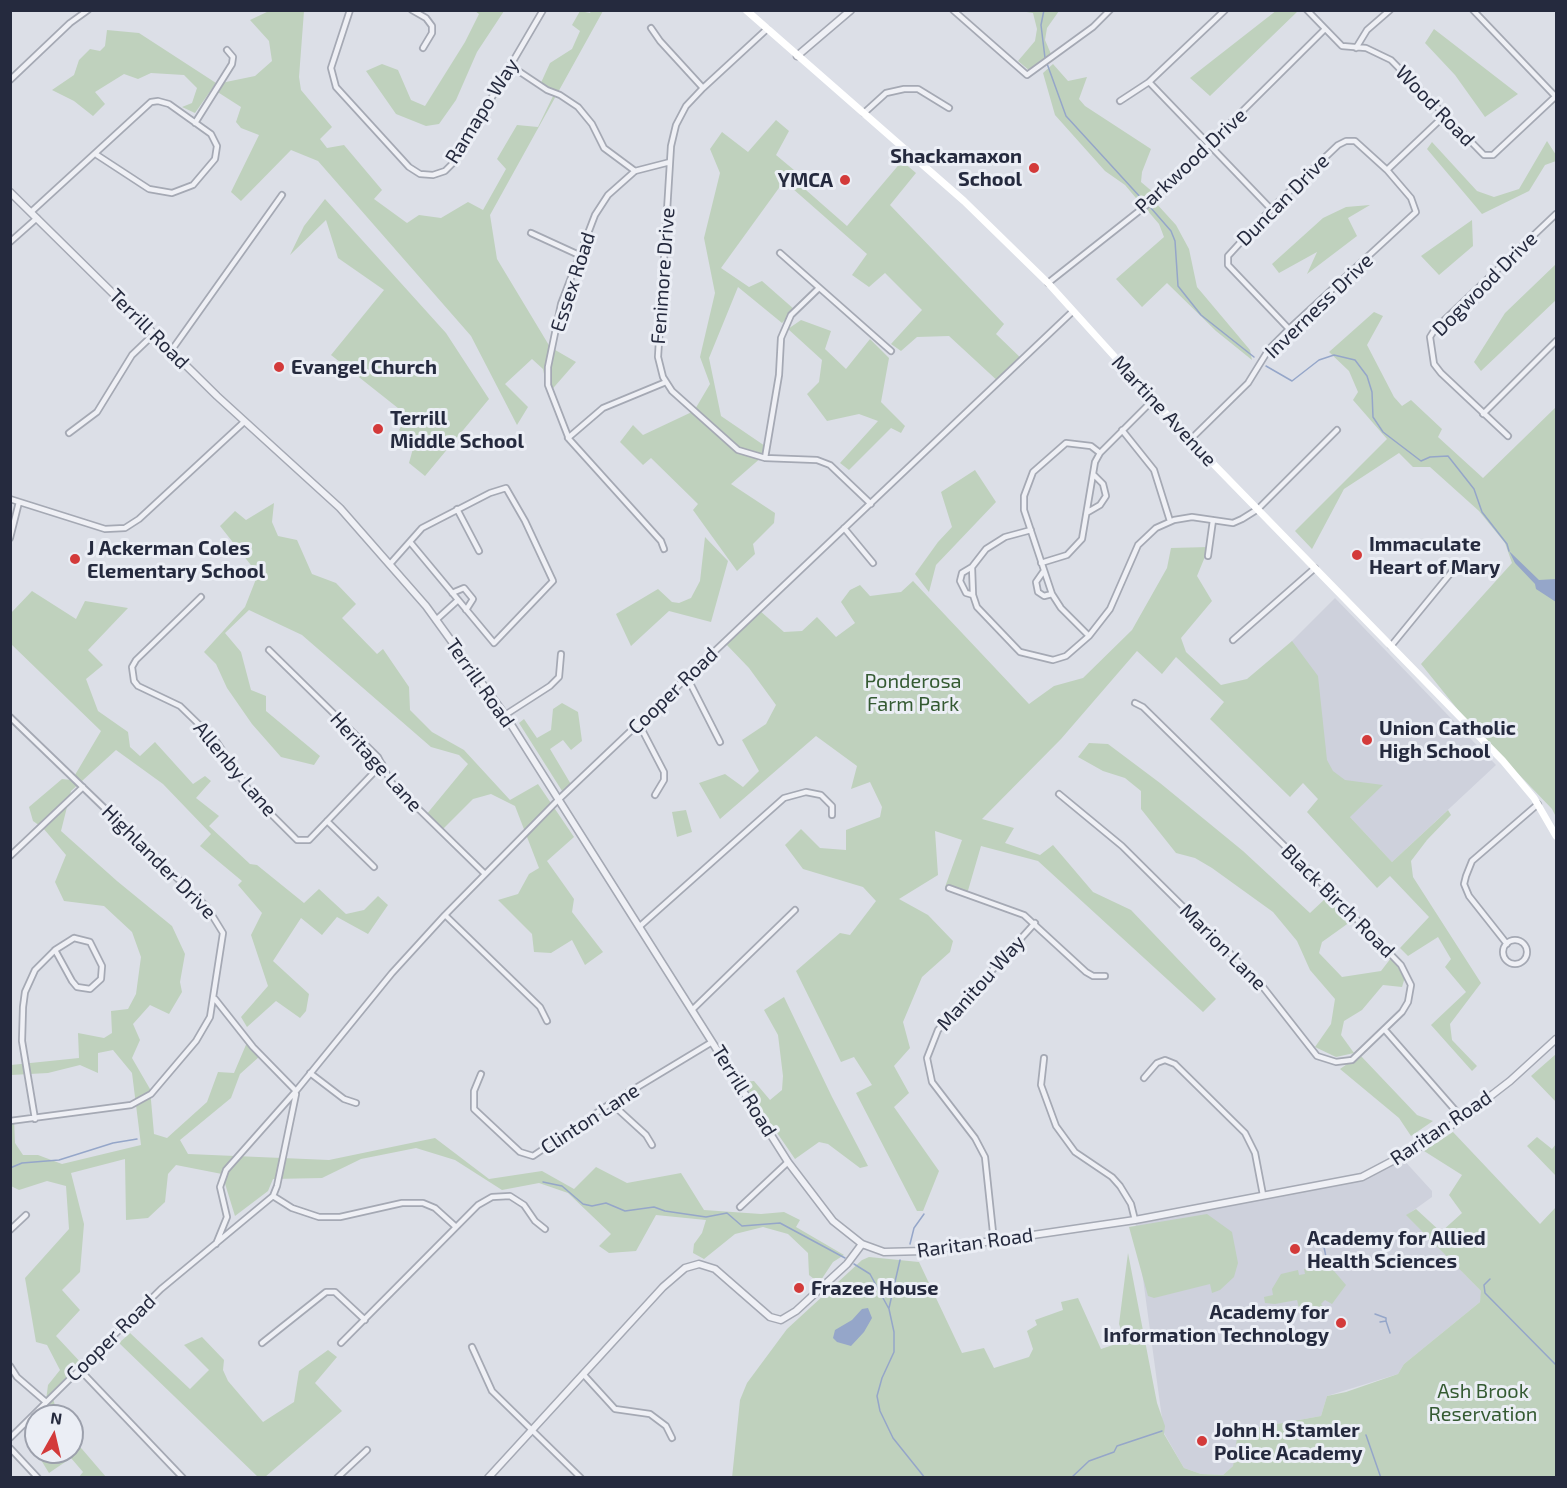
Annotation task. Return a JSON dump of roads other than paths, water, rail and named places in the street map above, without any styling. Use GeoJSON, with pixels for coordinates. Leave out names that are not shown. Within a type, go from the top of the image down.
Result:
{"type":"FeatureCollection","features":[{"type":"Feature","properties":{"kind":"main road","name":"Martine Avenue"},"geometry":{"type":"LineString","coordinates":[[746,10],[964,201],[1048,283],[1190,440],[1503,761],[1538,804],[1557,836]]}},
{"type":"Feature","properties":{"kind":"street"},"geometry":{"type":"LineString","coordinates":[[10,80],[70,23],[88,10]]}},
{"type":"Feature","properties":{"kind":"street","name":"Ramapo Way"},"geometry":{"type":"LineString","coordinates":[[350,10],[333,62],[333,81],[337,90],[409,167],[420,174],[439,174],[454,162],[543,10]]}},
{"type":"Feature","properties":{"kind":"street"},"geometry":{"type":"LineString","coordinates":[[412,10],[426,18],[432,26],[431,38],[423,48]]}},
{"type":"Feature","properties":{"kind":"street"},"geometry":{"type":"LineString","coordinates":[[797,56],[851,10]]}},
{"type":"Feature","properties":{"kind":"street"},"geometry":{"type":"LineString","coordinates":[[952,10],[1025,75],[1032,74],[1110,10]]}},
{"type":"Feature","properties":{"kind":"street"},"geometry":{"type":"LineString","coordinates":[[1120,101],[1149,82],[1225,10]]}},
{"type":"Feature","properties":{"kind":"street","name":"Wood Road"},"geometry":{"type":"LineString","coordinates":[[1306,10],[1342,46],[1380,53],[1391,60],[1480,153],[1489,156],[1556,96]]}},
{"type":"Feature","properties":{"kind":"street"},"geometry":{"type":"LineString","coordinates":[[1356,48],[1367,30],[1390,10]]}},
{"type":"Feature","properties":{"kind":"street"},"geometry":{"type":"LineString","coordinates":[[1473,10],[1556,96]]}},
{"type":"Feature","properties":{"kind":"street"},"geometry":{"type":"LineString","coordinates":[[651,28],[703,88]]}},
{"type":"Feature","properties":{"kind":"street","name":"Fenimore Drive"},"geometry":{"type":"LineString","coordinates":[[767,29],[703,88],[686,106],[676,125],[670,162],[658,357],[666,382],[672,391],[738,450],[765,458],[800,458],[830,465],[871,504]]}},
{"type":"Feature","properties":{"kind":"street","name":"Parkwood Drive"},"geometry":{"type":"LineString","coordinates":[[1048,283],[1153,200],[1209,147],[1325,29]]}},
{"type":"Feature","properties":{"kind":"street"},"geometry":{"type":"LineString","coordinates":[[195,123],[232,64],[233,57],[227,50]]}},
{"type":"Feature","properties":{"kind":"street"},"geometry":{"type":"LineString","coordinates":[[511,66],[578,107],[592,124],[604,148],[635,171]]}},
{"type":"Feature","properties":{"kind":"street"},"geometry":{"type":"LineString","coordinates":[[1149,82],[1271,209]]}},
{"type":"Feature","properties":{"kind":"street"},"geometry":{"type":"LineString","coordinates":[[864,113],[886,93],[904,88],[918,89],[949,108]]}},
{"type":"Feature","properties":{"kind":"street"},"geometry":{"type":"LineString","coordinates":[[31,212],[97,155],[151,102],[165,102],[214,137],[217,154],[193,184],[181,191],[167,193],[149,189],[97,155]]}},
{"type":"Feature","properties":{"kind":"street"},"geometry":{"type":"LineString","coordinates":[[1387,170],[1444,116]]}},
{"type":"Feature","properties":{"kind":"street","name":"Duncan Drive"},"geometry":{"type":"LineString","coordinates":[[1289,329],[1226,260],[1271,209],[1346,141],[1359,143],[1387,170]]}},
{"type":"Feature","properties":{"kind":"street","name":"Essex Road"},"geometry":{"type":"LineString","coordinates":[[664,549],[661,541],[568,438],[548,385],[548,367],[561,304],[595,215],[608,195],[635,171],[670,162]]}},
{"type":"Feature","properties":{"kind":"street","name":"Inverness Drive"},"geometry":{"type":"LineString","coordinates":[[1190,440],[1248,383],[1269,349],[1413,216],[1415,203],[1387,170]]}},
{"type":"Feature","properties":{"kind":"street","name":"Terrill Road"},"geometry":{"type":"LineString","coordinates":[[10,192],[244,422],[340,508],[436,620],[505,716],[788,1162],[833,1221],[862,1244]]}},
{"type":"Feature","properties":{"kind":"street"},"geometry":{"type":"LineString","coordinates":[[171,351],[282,195]]}},
{"type":"Feature","properties":{"kind":"street","name":"Dogwood Drive"},"geometry":{"type":"LineString","coordinates":[[1508,436],[1434,364],[1430,337],[1435,328],[1557,214]]}},
{"type":"Feature","properties":{"kind":"street"},"geometry":{"type":"LineString","coordinates":[[10,242],[37,218]]}},
{"type":"Feature","properties":{"kind":"street"},"geometry":{"type":"LineString","coordinates":[[531,233],[579,255]]}},
{"type":"Feature","properties":{"kind":"street"},"geometry":{"type":"LineString","coordinates":[[780,253],[891,351]]}},
{"type":"Feature","properties":{"kind":"street"},"geometry":{"type":"LineString","coordinates":[[765,458],[779,375],[781,338],[791,315],[819,288]]}},
{"type":"Feature","properties":{"kind":"street","name":"Cooper Road"},"geometry":{"type":"LineString","coordinates":[[216,1244],[227,1217],[220,1193],[222,1177],[231,1161],[296,1091],[391,974],[444,915],[558,800],[1072,312]]}},
{"type":"Feature","properties":{"kind":"street"},"geometry":{"type":"LineString","coordinates":[[69,433],[98,412],[132,355],[154,334]]}},
{"type":"Feature","properties":{"kind":"street"},"geometry":{"type":"LineString","coordinates":[[1483,414],[1557,341]]}},
{"type":"Feature","properties":{"kind":"street"},"geometry":{"type":"LineString","coordinates":[[568,438],[603,408],[666,382]]}},
{"type":"Feature","properties":{"kind":"street"},"geometry":{"type":"LineString","coordinates":[[1041,563],[1067,555],[1082,539],[1100,453],[1153,400]]}},
{"type":"Feature","properties":{"kind":"street"},"geometry":{"type":"LineString","coordinates":[[10,499],[105,529],[125,528],[139,519],[244,422]]}},
{"type":"Feature","properties":{"kind":"street"},"geometry":{"type":"LineString","coordinates":[[1122,430],[1154,470],[1170,521]]}},
{"type":"Feature","properties":{"kind":"street"},"geometry":{"type":"LineString","coordinates":[[972,567],[977,607],[1020,651],[1036,658],[1053,660],[1066,656],[1089,636],[1110,609],[1138,544],[1156,528],[1170,521],[1192,517],[1233,523],[1257,509],[1337,430]]}},
{"type":"Feature","properties":{"kind":"street"},"geometry":{"type":"LineString","coordinates":[[1089,636],[1061,608],[1052,594],[1024,510],[1024,496],[1033,472],[1066,443],[1091,446],[1100,453]]}},
{"type":"Feature","properties":{"kind":"street"},"geometry":{"type":"LineString","coordinates":[[1088,512],[1100,505],[1106,496],[1103,484],[1094,475]]}},
{"type":"Feature","properties":{"kind":"street"},"geometry":{"type":"LineString","coordinates":[[390,564],[422,528],[457,509],[506,488],[525,521],[553,580],[494,643],[410,542]]}},
{"type":"Feature","properties":{"kind":"street"},"geometry":{"type":"LineString","coordinates":[[10,538],[20,502]]}},
{"type":"Feature","properties":{"kind":"street"},"geometry":{"type":"LineString","coordinates":[[457,509],[479,551]]}},
{"type":"Feature","properties":{"kind":"street"},"geometry":{"type":"LineString","coordinates":[[1208,556],[1213,520]]}},
{"type":"Feature","properties":{"kind":"street"},"geometry":{"type":"LineString","coordinates":[[844,528],[873,563]]}},
{"type":"Feature","properties":{"kind":"street"},"geometry":{"type":"LineString","coordinates":[[974,595],[966,593],[960,581],[962,573],[972,567],[986,549],[1005,537],[1030,530]]}},
{"type":"Feature","properties":{"kind":"street"},"geometry":{"type":"LineString","coordinates":[[1391,646],[1462,563]]}},
{"type":"Feature","properties":{"kind":"street"},"geometry":{"type":"LineString","coordinates":[[1233,640],[1315,568]]}},
{"type":"Feature","properties":{"kind":"street"},"geometry":{"type":"LineString","coordinates":[[1043,572],[1036,582],[1038,592],[1044,596],[1052,594]]}},
{"type":"Feature","properties":{"kind":"street"},"geometry":{"type":"LineString","coordinates":[[452,593],[464,588],[473,599],[466,610]]}},
{"type":"Feature","properties":{"kind":"street","name":"Allenby Lane"},"geometry":{"type":"LineString","coordinates":[[201,597],[136,660],[132,667],[134,681],[138,686],[180,706],[216,741],[252,796],[297,840],[309,840],[382,764]]}},
{"type":"Feature","properties":{"kind":"street"},"geometry":{"type":"LineString","coordinates":[[436,620],[458,600]]}},
{"type":"Feature","properties":{"kind":"street","name":"Heritage Lane"},"geometry":{"type":"LineString","coordinates":[[268,650],[382,764],[391,782],[484,873]]}},
{"type":"Feature","properties":{"kind":"street"},"geometry":{"type":"LineString","coordinates":[[505,716],[550,686],[559,677],[561,654]]}},
{"type":"Feature","properties":{"kind":"street"},"geometry":{"type":"LineString","coordinates":[[688,679],[720,742]]}},
{"type":"Feature","properties":{"kind":"street","name":"Black Birch Road"},"geometry":{"type":"LineString","coordinates":[[1134,703],[1143,707],[1302,863],[1406,971],[1411,985],[1408,1002],[1384,1030]]}},
{"type":"Feature","properties":{"kind":"street","name":"Highlander Drive"},"geometry":{"type":"LineString","coordinates":[[10,717],[207,907],[219,923],[223,941],[214,999],[204,1030],[144,1100],[131,1105],[10,1121]]}},
{"type":"Feature","properties":{"kind":"street"},"geometry":{"type":"LineString","coordinates":[[639,724],[664,772],[664,780],[655,795]]}},
{"type":"Feature","properties":{"kind":"street"},"geometry":{"type":"LineString","coordinates":[[10,856],[83,787]]}},
{"type":"Feature","properties":{"kind":"street"},"geometry":{"type":"LineString","coordinates":[[639,927],[784,798],[806,792],[820,795],[832,806],[832,815]]}},
{"type":"Feature","properties":{"kind":"street","name":"Marion Lane"},"geometry":{"type":"LineString","coordinates":[[1059,794],[1122,846],[1259,982],[1281,1007],[1313,1053],[1336,1062],[1352,1060],[1384,1030]]}},
{"type":"Feature","properties":{"kind":"street"},"geometry":{"type":"LineString","coordinates":[[1507,944],[1469,896],[1464,884],[1472,861],[1500,834],[1538,804]]}},
{"type":"Feature","properties":{"kind":"street"},"geometry":{"type":"LineString","coordinates":[[327,821],[374,867]]}},
{"type":"Feature","properties":{"kind":"street"},"geometry":{"type":"LineString","coordinates":[[949,888],[1014,909],[1035,923],[1086,972],[1093,976],[1105,976]]}},
{"type":"Feature","properties":{"kind":"street"},"geometry":{"type":"LineString","coordinates":[[692,1010],[795,910]]}},
{"type":"Feature","properties":{"kind":"street"},"geometry":{"type":"LineString","coordinates":[[444,915],[540,1007],[547,1021]]}},
{"type":"Feature","properties":{"kind":"street","name":"Manitou Way"},"geometry":{"type":"LineString","coordinates":[[994,1242],[985,1157],[975,1138],[932,1082],[928,1068],[928,1053],[941,1026],[1035,923]]}},
{"type":"Feature","properties":{"kind":"street"},"geometry":{"type":"LineString","coordinates":[[35,1119],[22,1041],[25,992],[35,970],[55,950],[74,938],[90,942],[102,966],[99,982],[90,989],[77,987],[69,978],[55,950]]}},
{"type":"Feature","properties":{"kind":"street"},"geometry":{"type":"LineString","coordinates":[[1515,940],[1524,944],[1527,953],[1525,959],[1515,963],[1506,959],[1504,952],[1507,944],[1515,940]]}},
{"type":"Feature","properties":{"kind":"street"},"geometry":{"type":"LineString","coordinates":[[214,999],[253,1047],[296,1091]]}},
{"type":"Feature","properties":{"kind":"street"},"geometry":{"type":"LineString","coordinates":[[1384,1030],[1462,1118]]}},
{"type":"Feature","properties":{"kind":"street","name":"Raritan Road"},"geometry":{"type":"LineString","coordinates":[[862,1244],[884,1252],[906,1253],[994,1242],[1232,1204],[1263,1195],[1362,1177],[1421,1146],[1462,1118],[1510,1081],[1557,1039]]}},
{"type":"Feature","properties":{"kind":"street","name":"Clinton Lane"},"geometry":{"type":"LineString","coordinates":[[481,1074],[474,1091],[474,1109],[520,1152],[533,1156],[610,1103],[712,1042]]}},
{"type":"Feature","properties":{"kind":"street"},"geometry":{"type":"LineString","coordinates":[[1044,1059],[1041,1085],[1056,1126],[1075,1152],[1112,1177],[1120,1186],[1131,1204],[1135,1220]]}},
{"type":"Feature","properties":{"kind":"street"},"geometry":{"type":"LineString","coordinates":[[1144,1078],[1157,1063],[1164,1060],[1175,1064],[1245,1133],[1255,1153],[1263,1195]]}},
{"type":"Feature","properties":{"kind":"street"},"geometry":{"type":"LineString","coordinates":[[310,1073],[344,1099],[356,1103]]}},
{"type":"Feature","properties":{"kind":"street","name":"Cooper Road"},"geometry":{"type":"LineString","coordinates":[[10,1438],[161,1289],[273,1196],[296,1091]]}},
{"type":"Feature","properties":{"kind":"street"},"geometry":{"type":"LineString","coordinates":[[610,1103],[646,1135],[652,1144]]}},
{"type":"Feature","properties":{"kind":"street"},"geometry":{"type":"LineString","coordinates":[[279,1109],[290,1113]]}},
{"type":"Feature","properties":{"kind":"street"},"geometry":{"type":"LineString","coordinates":[[740,1207],[788,1162]]}},
{"type":"Feature","properties":{"kind":"street"},"geometry":{"type":"LineString","coordinates":[[273,1196],[292,1208],[319,1217],[341,1216],[402,1203],[423,1203],[435,1208],[456,1227]]}},
{"type":"Feature","properties":{"kind":"street"},"geometry":{"type":"LineString","coordinates":[[341,1343],[478,1205],[492,1197],[503,1196],[520,1201],[535,1221],[545,1229]]}},
{"type":"Feature","properties":{"kind":"street"},"geometry":{"type":"LineString","coordinates":[[10,1230],[26,1215]]}},
{"type":"Feature","properties":{"kind":"street"},"geometry":{"type":"LineString","coordinates":[[227,1217],[240,1224]]}},
{"type":"Feature","properties":{"kind":"street"},"geometry":{"type":"LineString","coordinates":[[488,1478],[663,1287],[689,1265],[699,1264],[715,1269],[763,1312],[780,1320],[792,1315],[848,1264],[862,1244]]}},
{"type":"Feature","properties":{"kind":"street"},"geometry":{"type":"LineString","coordinates":[[262,1343],[326,1292],[335,1292],[365,1320]]}},
{"type":"Feature","properties":{"kind":"street"},"geometry":{"type":"LineString","coordinates":[[472,1347],[492,1391],[581,1478]]}},
{"type":"Feature","properties":{"kind":"street"},"geometry":{"type":"LineString","coordinates":[[10,1366],[17,1377],[46,1402]]}},
{"type":"Feature","properties":{"kind":"street"},"geometry":{"type":"LineString","coordinates":[[80,1370],[183,1478]]}},
{"type":"Feature","properties":{"kind":"street"},"geometry":{"type":"LineString","coordinates":[[584,1375],[615,1409],[650,1414],[666,1425],[672,1438]]}},
{"type":"Feature","properties":{"kind":"street"},"geometry":{"type":"LineString","coordinates":[[10,1448],[38,1478]]}},
{"type":"Feature","properties":{"kind":"street"},"geometry":{"type":"LineString","coordinates":[[337,1478],[367,1450]]}},
{"type":"Feature","properties":{"kind":"water"},"geometry":{"type":"Polygon","coordinates":[[[1509,551],[1539,580],[1556,579],[1556,602],[1536,589],[1535,584],[1515,563],[1509,551]]]}},
{"type":"Feature","properties":{"kind":"water"},"geometry":{"type":"Polygon","coordinates":[[[868,1308],[872,1318],[864,1332],[851,1346],[837,1342],[833,1338],[835,1330],[852,1320],[862,1309],[868,1308]]]}},
{"type":"Feature","properties":{"kind":"waterway"},"geometry":{"type":"LineString","coordinates":[[1044,10],[1041,25],[1045,58],[1066,116],[1142,199]]}},
{"type":"Feature","properties":{"kind":"waterway"},"geometry":{"type":"LineString","coordinates":[[1151,208],[1171,231],[1175,241],[1178,286],[1201,315],[1254,357]]}},
{"type":"Feature","properties":{"kind":"waterway"},"geometry":{"type":"LineString","coordinates":[[1266,366],[1292,381],[1319,360],[1334,355],[1355,360],[1367,376],[1372,392],[1373,417],[1383,432],[1421,461],[1430,457],[1448,456],[1474,489],[1482,512],[1507,544],[1509,551]]}},
{"type":"Feature","properties":{"kind":"waterway"},"geometry":{"type":"LineString","coordinates":[[10,1168],[22,1163],[59,1160],[113,1143],[137,1139]]}},
{"type":"Feature","properties":{"kind":"waterway"},"geometry":{"type":"LineString","coordinates":[[543,1182],[562,1186],[583,1204],[592,1206],[606,1203],[625,1211],[654,1207],[665,1211],[706,1217],[727,1213],[742,1226],[780,1223],[845,1258]]}},
{"type":"Feature","properties":{"kind":"waterway"},"geometry":{"type":"LineString","coordinates":[[910,1244],[914,1228],[924,1214]]}},
{"type":"Feature","properties":{"kind":"waterway"},"geometry":{"type":"LineString","coordinates":[[1319,1237],[1322,1245]]}},
{"type":"Feature","properties":{"kind":"waterway"},"geometry":{"type":"LineString","coordinates":[[1319,1246],[1324,1247],[1326,1257]]}},
{"type":"Feature","properties":{"kind":"waterway"},"geometry":{"type":"LineString","coordinates":[[1323,1258],[1326,1259],[1324,1263]]}},
{"type":"Feature","properties":{"kind":"waterway"},"geometry":{"type":"LineString","coordinates":[[889,1308],[900,1260]]}},
{"type":"Feature","properties":{"kind":"waterway"},"geometry":{"type":"LineString","coordinates":[[854,1264],[870,1274],[889,1309],[894,1332],[894,1352],[882,1378],[877,1396],[880,1411],[893,1438],[925,1478]]}},
{"type":"Feature","properties":{"kind":"waterway"},"geometry":{"type":"LineString","coordinates":[[1490,1279],[1484,1285],[1485,1293],[1556,1365]]}},
{"type":"Feature","properties":{"kind":"waterway"},"geometry":{"type":"LineString","coordinates":[[1375,1314],[1386,1318],[1386,1321],[1380,1322]]}},
{"type":"Feature","properties":{"kind":"waterway"},"geometry":{"type":"LineString","coordinates":[[1386,1321],[1390,1333]]}},
{"type":"Feature","properties":{"kind":"waterway"},"geometry":{"type":"LineString","coordinates":[[1071,1478],[1089,1461],[1114,1452],[1117,1446],[1162,1431]]}},
{"type":"Feature","properties":{"kind":"waterway"},"geometry":{"type":"LineString","coordinates":[[1366,1435],[1381,1478]]}},
{"type":"Feature","properties":{"kind":"place","name":"Shackamaxon School"},"geometry":{"type":"Point","coordinates":[1034,168]}},
{"type":"Feature","properties":{"kind":"place","name":"YMCA"},"geometry":{"type":"Point","coordinates":[845,180]}},
{"type":"Feature","properties":{"kind":"place","name":"Evangel Church"},"geometry":{"type":"Point","coordinates":[279,367]}},
{"type":"Feature","properties":{"kind":"place","name":"Terrill Middle School"},"geometry":{"type":"Point","coordinates":[378,429]}},
{"type":"Feature","properties":{"kind":"place","name":"Immaculate Heart of Mary"},"geometry":{"type":"Point","coordinates":[1357,555]}},
{"type":"Feature","properties":{"kind":"place","name":"J Ackerman Coles Elementary School"},"geometry":{"type":"Point","coordinates":[75,559]}},
{"type":"Feature","properties":{"kind":"place","name":"Union Catholic High School"},"geometry":{"type":"Point","coordinates":[1367,740]}},
{"type":"Feature","properties":{"kind":"place","name":"Academy for Allied Health Sciences"},"geometry":{"type":"Point","coordinates":[1295,1249]}},
{"type":"Feature","properties":{"kind":"place","name":"Frazee House"},"geometry":{"type":"Point","coordinates":[799,1288]}},
{"type":"Feature","properties":{"kind":"place","name":"Academy for Information Technology"},"geometry":{"type":"Point","coordinates":[1341,1323]}},
{"type":"Feature","properties":{"kind":"place","name":"John H. Stamler Police Academy"},"geometry":{"type":"Point","coordinates":[1202,1441]}},
{"type":"Feature","properties":{"kind":"park label","name":"Ponderosa Farm Park"},"geometry":{"type":"Point","coordinates":[913,692]}},
{"type":"Feature","properties":{"kind":"park label","name":"Ash Brook Reservation"},"geometry":{"type":"Point","coordinates":[1483,1402]}}]}
